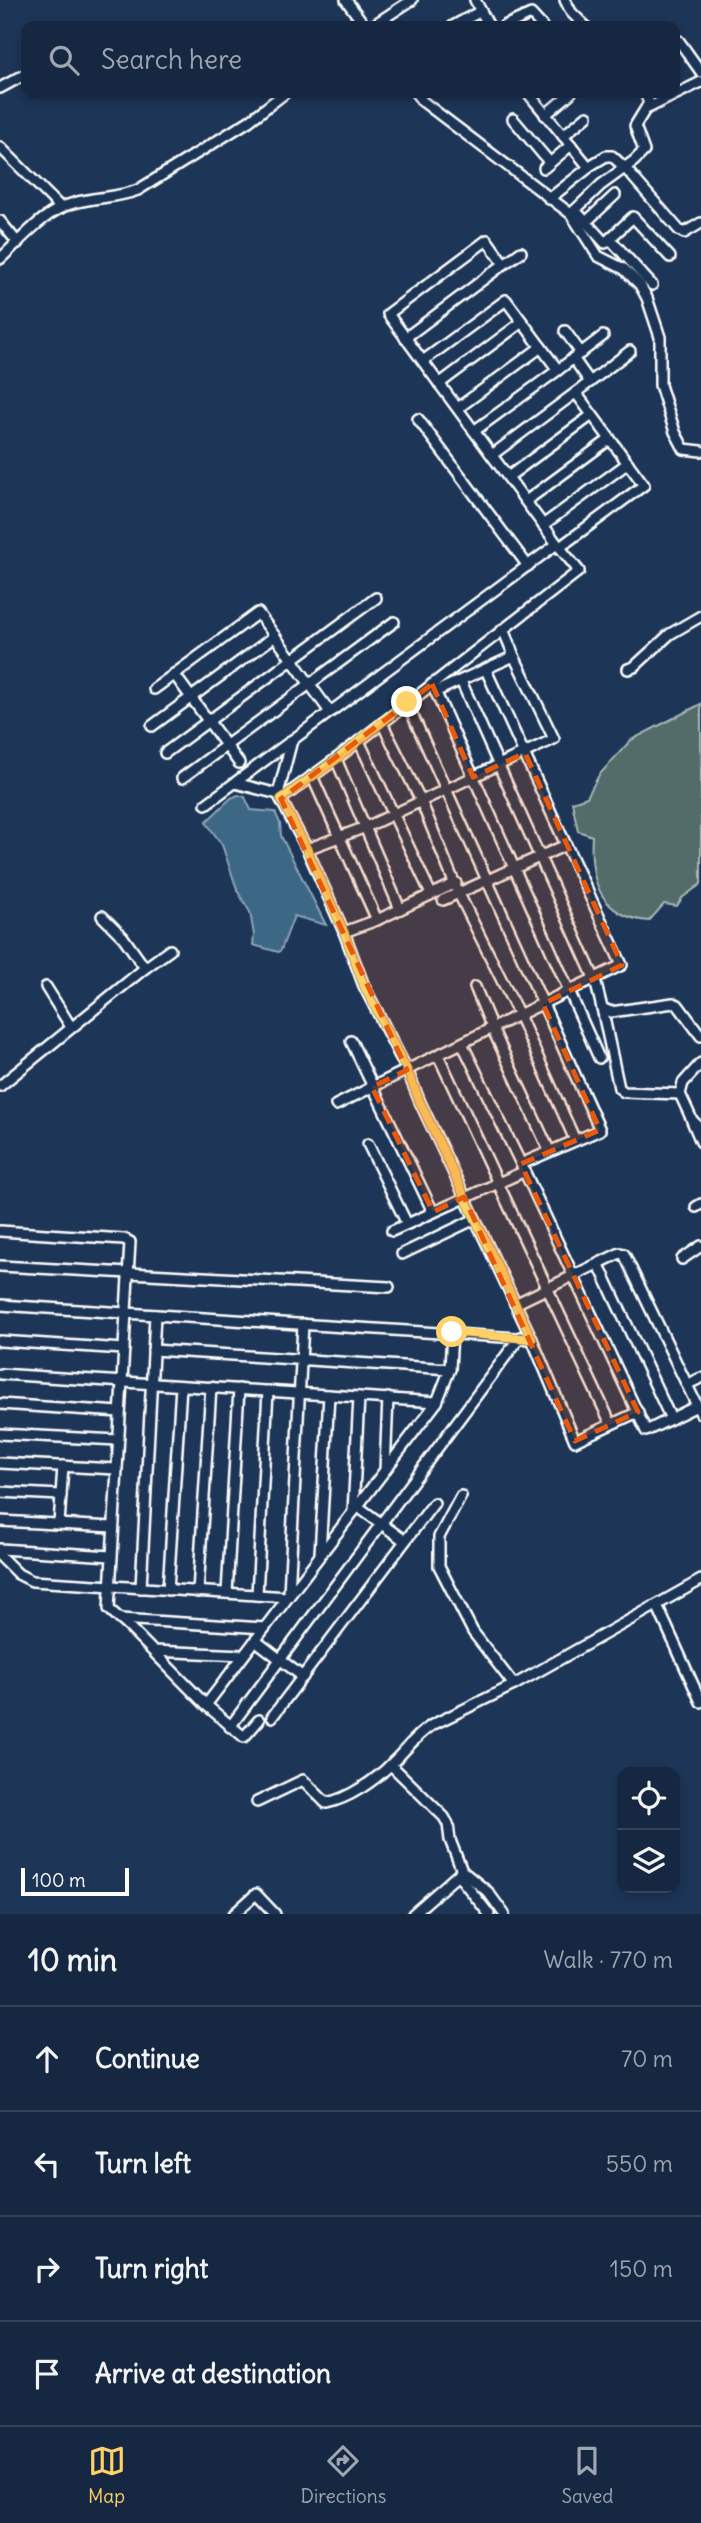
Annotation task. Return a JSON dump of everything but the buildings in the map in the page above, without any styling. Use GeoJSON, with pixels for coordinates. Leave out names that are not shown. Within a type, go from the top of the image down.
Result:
{"type":"FeatureCollection","features":[{"type":"Feature","properties":{"kind":"street"},"geometry":{"type":"LineString","coordinates":[[346,0],[361,21]]}},
{"type":"Feature","properties":{"kind":"street"},"geometry":{"type":"LineString","coordinates":[[380,21],[412,0]]}},
{"type":"Feature","properties":{"kind":"street"},"geometry":{"type":"LineString","coordinates":[[475,0],[486,21]]}},
{"type":"Feature","properties":{"kind":"street"},"geometry":{"type":"LineString","coordinates":[[565,0],[579,21]]}},
{"type":"Feature","properties":{"kind":"street"},"geometry":{"type":"LineString","coordinates":[[462,21],[481,11]]}},
{"type":"Feature","properties":{"kind":"street"},"geometry":{"type":"LineString","coordinates":[[515,21],[531,14],[537,21]]}},
{"type":"Feature","properties":{"kind":"street"},"geometry":{"type":"LineString","coordinates":[[680,42],[701,72]]}},
{"type":"Feature","properties":{"kind":"street"},"geometry":{"type":"LineString","coordinates":[[0,88],[21,77]]}},
{"type":"Feature","properties":{"kind":"street"},"geometry":{"type":"LineString","coordinates":[[680,92],[701,82]]}},
{"type":"Feature","properties":{"kind":"street"},"geometry":{"type":"LineString","coordinates":[[0,259],[61,208],[74,202],[118,196],[138,190],[249,121],[279,98]]}},
{"type":"Feature","properties":{"kind":"street"},"geometry":{"type":"LineString","coordinates":[[420,98],[549,199],[586,222],[605,243],[634,217],[670,257]]}},
{"type":"Feature","properties":{"kind":"street"},"geometry":{"type":"LineString","coordinates":[[532,98],[588,167]]}},
{"type":"Feature","properties":{"kind":"street"},"geometry":{"type":"LineString","coordinates":[[545,115],[565,98]]}},
{"type":"Feature","properties":{"kind":"street"},"geometry":{"type":"LineString","coordinates":[[573,212],[601,185],[644,151],[635,126],[649,103],[647,98]]}},
{"type":"Feature","properties":{"kind":"street"},"geometry":{"type":"LineString","coordinates":[[645,109],[668,98]]}},
{"type":"Feature","properties":{"kind":"street"},"geometry":{"type":"LineString","coordinates":[[563,136],[587,116]]}},
{"type":"Feature","properties":{"kind":"street"},"geometry":{"type":"LineString","coordinates":[[513,119],[547,166],[571,145]]}},
{"type":"Feature","properties":{"kind":"street"},"geometry":{"type":"LineString","coordinates":[[0,147],[61,208]]}},
{"type":"Feature","properties":{"kind":"street"},"geometry":{"type":"LineString","coordinates":[[549,199],[588,167],[610,155],[625,167],[679,230],[684,233],[701,223]]}},
{"type":"Feature","properties":{"kind":"street"},"geometry":{"type":"LineString","coordinates":[[586,222],[615,195]]}},
{"type":"Feature","properties":{"kind":"street"},"geometry":{"type":"LineString","coordinates":[[573,212],[598,256],[629,272],[647,298],[660,337],[660,385],[675,432],[684,449],[701,452]]}},
{"type":"Feature","properties":{"kind":"street"},"geometry":{"type":"LineString","coordinates":[[0,221],[18,243]]}},
{"type":"Feature","properties":{"kind":"street"},"geometry":{"type":"LineString","coordinates":[[610,239],[652,285]]}},
{"type":"Feature","properties":{"kind":"street"},"geometry":{"type":"LineString","coordinates":[[434,688],[503,629],[579,571],[388,314],[487,240],[505,264]]}},
{"type":"Feature","properties":{"kind":"street"},"geometry":{"type":"LineString","coordinates":[[405,338],[521,252]]}},
{"type":"Feature","properties":{"kind":"street"},"geometry":{"type":"LineString","coordinates":[[423,361],[506,300],[558,370]]}},
{"type":"Feature","properties":{"kind":"street"},"geometry":{"type":"LineString","coordinates":[[439,384],[523,322]]}},
{"type":"Feature","properties":{"kind":"street"},"geometry":{"type":"LineString","coordinates":[[565,331],[590,382]]}},
{"type":"Feature","properties":{"kind":"street"},"geometry":{"type":"LineString","coordinates":[[474,431],[603,336]]}},
{"type":"Feature","properties":{"kind":"street"},"geometry":{"type":"LineString","coordinates":[[458,408],[541,347]]}},
{"type":"Feature","properties":{"kind":"street"},"geometry":{"type":"LineString","coordinates":[[492,455],[631,352]]}},
{"type":"Feature","properties":{"kind":"street"},"geometry":{"type":"LineString","coordinates":[[206,804],[528,566],[644,485],[576,393]]}},
{"type":"Feature","properties":{"kind":"street"},"geometry":{"type":"LineString","coordinates":[[508,477],[593,415]]}},
{"type":"Feature","properties":{"kind":"street"},"geometry":{"type":"LineString","coordinates":[[418,419],[528,566]]}},
{"type":"Feature","properties":{"kind":"street"},"geometry":{"type":"LineString","coordinates":[[526,501],[610,439]]}},
{"type":"Feature","properties":{"kind":"street"},"geometry":{"type":"LineString","coordinates":[[543,525],[628,463]]}},
{"type":"Feature","properties":{"kind":"street"},"geometry":{"type":"LineString","coordinates":[[165,753],[376,597]]}},
{"type":"Feature","properties":{"kind":"street"},"geometry":{"type":"LineString","coordinates":[[154,689],[258,613],[330,712]]}},
{"type":"Feature","properties":{"kind":"street"},"geometry":{"type":"LineString","coordinates":[[628,669],[634,667],[670,634],[701,616]]}},
{"type":"Feature","properties":{"kind":"street"},"geometry":{"type":"LineString","coordinates":[[182,778],[394,622]]}},
{"type":"Feature","properties":{"kind":"street"},"geometry":{"type":"LineString","coordinates":[[307,849],[366,827],[554,739],[503,629]]}},
{"type":"Feature","properties":{"kind":"street"},"geometry":{"type":"LineString","coordinates":[[152,726],[275,636]]}},
{"type":"Feature","properties":{"kind":"street"},"geometry":{"type":"LineString","coordinates":[[235,783],[279,796],[337,759],[407,702],[434,688],[461,681],[514,656]]}},
{"type":"Feature","properties":{"kind":"street"},"geometry":{"type":"LineString","coordinates":[[336,1105],[622,965],[486,670]]}},
{"type":"Feature","properties":{"kind":"street"},"geometry":{"type":"LineString","coordinates":[[174,674],[239,763]]}},
{"type":"Feature","properties":{"kind":"street"},"geometry":{"type":"LineString","coordinates":[[461,681],[595,980],[618,1088],[624,1092],[680,1094]]}},
{"type":"Feature","properties":{"kind":"street"},"geometry":{"type":"LineString","coordinates":[[434,688],[599,1058]]}},
{"type":"Feature","properties":{"kind":"street"},"geometry":{"type":"LineString","coordinates":[[392,1231],[498,1182],[549,1150],[600,1130],[407,702]]}},
{"type":"Feature","properties":{"kind":"street"},"geometry":{"type":"LineString","coordinates":[[382,723],[421,801],[457,888],[519,1015],[575,1140]]}},
{"type":"Feature","properties":{"kind":"street"},"geometry":{"type":"LineString","coordinates":[[292,740],[279,796],[307,849],[344,932],[364,986],[407,1070],[516,1304],[575,1441],[638,1412]]}},
{"type":"Feature","properties":{"kind":"street"},"geometry":{"type":"LineString","coordinates":[[359,741],[431,894]]}},
{"type":"Feature","properties":{"kind":"street"},"geometry":{"type":"LineString","coordinates":[[337,759],[400,909]]}},
{"type":"Feature","properties":{"kind":"street"},"geometry":{"type":"LineString","coordinates":[[312,776],[377,920]]}},
{"type":"Feature","properties":{"kind":"street"},"geometry":{"type":"LineString","coordinates":[[344,932],[377,920],[431,894],[486,880],[566,845]]}},
{"type":"Feature","properties":{"kind":"street"},"geometry":{"type":"LineString","coordinates":[[443,900],[457,888]]}},
{"type":"Feature","properties":{"kind":"street"},"geometry":{"type":"LineString","coordinates":[[102,916],[123,937],[145,968]]}},
{"type":"Feature","properties":{"kind":"street"},"geometry":{"type":"LineString","coordinates":[[0,1086],[170,950]]}},
{"type":"Feature","properties":{"kind":"street"},"geometry":{"type":"LineString","coordinates":[[475,986],[549,1150]]}},
{"type":"Feature","properties":{"kind":"street"},"geometry":{"type":"LineString","coordinates":[[46,987],[71,1027]]}},
{"type":"Feature","properties":{"kind":"street"},"geometry":{"type":"LineString","coordinates":[[601,1008],[611,1013],[673,1003],[678,1005],[701,1036]]}},
{"type":"Feature","properties":{"kind":"street"},"geometry":{"type":"LineString","coordinates":[[351,1041],[433,1212]]}},
{"type":"Feature","properties":{"kind":"street"},"geometry":{"type":"LineString","coordinates":[[462,1043],[523,1167],[575,1277],[638,1412],[646,1431],[671,1419],[700,1410],[627,1256],[620,1253],[575,1277],[516,1304]]}},
{"type":"Feature","properties":{"kind":"street"},"geometry":{"type":"LineString","coordinates":[[438,1055],[611,1424]]}},
{"type":"Feature","properties":{"kind":"street"},"geometry":{"type":"LineString","coordinates":[[701,1063],[683,1083],[680,1094],[701,1142]]}},
{"type":"Feature","properties":{"kind":"street"},"geometry":{"type":"LineString","coordinates":[[692,1120],[701,1129]]}},
{"type":"Feature","properties":{"kind":"street"},"geometry":{"type":"LineString","coordinates":[[368,1144],[407,1224]]}},
{"type":"Feature","properties":{"kind":"street"},"geometry":{"type":"LineString","coordinates":[[402,1254],[475,1219]]}},
{"type":"Feature","properties":{"kind":"street"},"geometry":{"type":"LineString","coordinates":[[0,1231],[128,1241],[131,1247],[109,1609],[230,1727],[246,1737],[259,1720]]}},
{"type":"Feature","properties":{"kind":"street"},"geometry":{"type":"LineString","coordinates":[[682,1259],[701,1246]]}},
{"type":"Feature","properties":{"kind":"street"},"geometry":{"type":"LineString","coordinates":[[599,1265],[671,1419]]}},
{"type":"Feature","properties":{"kind":"street"},"geometry":{"type":"LineString","coordinates":[[0,1266],[389,1287]]}},
{"type":"Feature","properties":{"kind":"street"},"geometry":{"type":"LineString","coordinates":[[0,1305],[532,1339]]}},
{"type":"Feature","properties":{"kind":"street"},"geometry":{"type":"LineString","coordinates":[[141,1588],[155,1315]]}},
{"type":"Feature","properties":{"kind":"street"},"geometry":{"type":"LineString","coordinates":[[288,1596],[303,1324]]}},
{"type":"Feature","properties":{"kind":"street"},"geometry":{"type":"LineString","coordinates":[[206,1705],[437,1402],[450,1369],[452,1332]]}},
{"type":"Feature","properties":{"kind":"street"},"geometry":{"type":"LineString","coordinates":[[230,1727],[520,1337]]}},
{"type":"Feature","properties":{"kind":"street"},"geometry":{"type":"LineString","coordinates":[[0,1341],[124,1349]]}},
{"type":"Feature","properties":{"kind":"street"},"geometry":{"type":"LineString","coordinates":[[153,1350],[450,1369]]}},
{"type":"Feature","properties":{"kind":"street"},"geometry":{"type":"LineString","coordinates":[[0,1374],[437,1402]]}},
{"type":"Feature","properties":{"kind":"street"},"geometry":{"type":"LineString","coordinates":[[688,1384],[701,1378]]}},
{"type":"Feature","properties":{"kind":"street"},"geometry":{"type":"LineString","coordinates":[[168,1590],[181,1385]]}},
{"type":"Feature","properties":{"kind":"street"},"geometry":{"type":"LineString","coordinates":[[198,1592],[211,1387]]}},
{"type":"Feature","properties":{"kind":"street"},"geometry":{"type":"LineString","coordinates":[[227,1593],[239,1389]]}},
{"type":"Feature","properties":{"kind":"street"},"geometry":{"type":"LineString","coordinates":[[257,1595],[268,1391]]}},
{"type":"Feature","properties":{"kind":"street"},"geometry":{"type":"LineString","coordinates":[[320,1555],[329,1395]]}},
{"type":"Feature","properties":{"kind":"street"},"geometry":{"type":"LineString","coordinates":[[355,1509],[359,1397]]}},
{"type":"Feature","properties":{"kind":"street"},"geometry":{"type":"LineString","coordinates":[[385,1470],[388,1398]]}},
{"type":"Feature","properties":{"kind":"street"},"geometry":{"type":"LineString","coordinates":[[0,1404],[120,1412]]}},
{"type":"Feature","properties":{"kind":"street"},"geometry":{"type":"LineString","coordinates":[[0,1434],[118,1440]]}},
{"type":"Feature","properties":{"kind":"street"},"geometry":{"type":"LineString","coordinates":[[0,1463],[116,1469]]}},
{"type":"Feature","properties":{"kind":"street"},"geometry":{"type":"LineString","coordinates":[[59,1524],[63,1466]]}},
{"type":"Feature","properties":{"kind":"street"},"geometry":{"type":"LineString","coordinates":[[0,1492],[61,1495]]}},
{"type":"Feature","properties":{"kind":"street"},"geometry":{"type":"LineString","coordinates":[[461,1496],[439,1537],[439,1566],[473,1632],[514,1685]]}},
{"type":"Feature","properties":{"kind":"street"},"geometry":{"type":"LineString","coordinates":[[272,1717],[434,1503]]}},
{"type":"Feature","properties":{"kind":"street"},"geometry":{"type":"LineString","coordinates":[[355,1509],[405,1541]]}},
{"type":"Feature","properties":{"kind":"street"},"geometry":{"type":"LineString","coordinates":[[0,1521],[113,1527]]}},
{"type":"Feature","properties":{"kind":"street"},"geometry":{"type":"LineString","coordinates":[[0,1549],[111,1556]]}},
{"type":"Feature","properties":{"kind":"street"},"geometry":{"type":"LineString","coordinates":[[0,1556],[25,1579],[288,1596]]}},
{"type":"Feature","properties":{"kind":"street"},"geometry":{"type":"LineString","coordinates":[[257,1802],[303,1780],[324,1802],[329,1803],[357,1790],[391,1765],[420,1733],[514,1685],[701,1580]]}},
{"type":"Feature","properties":{"kind":"street"},"geometry":{"type":"LineString","coordinates":[[657,1605],[701,1702]]}},
{"type":"Feature","properties":{"kind":"street"},"geometry":{"type":"LineString","coordinates":[[120,1619],[265,1628]]}},
{"type":"Feature","properties":{"kind":"street"},"geometry":{"type":"LineString","coordinates":[[255,1640],[303,1677]]}},
{"type":"Feature","properties":{"kind":"street"},"geometry":{"type":"LineString","coordinates":[[153,1651],[243,1656]]}},
{"type":"Feature","properties":{"kind":"street"},"geometry":{"type":"LineString","coordinates":[[391,1765],[444,1816],[460,1873],[489,1914],[502,1910],[488,1892],[460,1873]]}},
{"type":"Feature","properties":{"kind":"street"},"geometry":{"type":"LineString","coordinates":[[413,1914],[460,1873]]}},
{"type":"Feature","properties":{"kind":"street"},"geometry":{"type":"LineString","coordinates":[[234,1914],[256,1894],[275,1914]]}},
{"type":"Feature","properties":{"kind":"highlighted area"},"geometry":{"type":"Polygon","coordinates":[[[432,684],[473,777],[525,753],[622,965],[543,1004],[600,1130],[521,1164],[638,1412],[575,1441],[464,1197],[433,1212],[372,1087],[407,1070],[281,799],[432,684]]]}},
{"type":"Feature","properties":{"kind":"green space"},"geometry":{"type":"Polygon","coordinates":[[[701,704],[701,884],[682,898],[677,906],[664,904],[649,921],[632,918],[619,912],[601,894],[593,867],[592,836],[578,831],[572,802],[587,797],[599,775],[631,740],[701,704]]]}},
{"type":"Feature","properties":{"kind":"water"},"geometry":{"type":"Polygon","coordinates":[[[238,795],[245,797],[251,810],[275,812],[280,823],[281,836],[326,925],[294,916],[278,952],[253,945],[250,912],[238,892],[222,845],[206,822],[231,798],[238,795]]]}},
{"type":"Feature","properties":{"kind":"route"},"geometry":{"type":"LineString","coordinates":[[407,702],[337,759],[281,799],[344,932],[364,986],[407,1070],[532,1339],[452,1332]]}}]}
